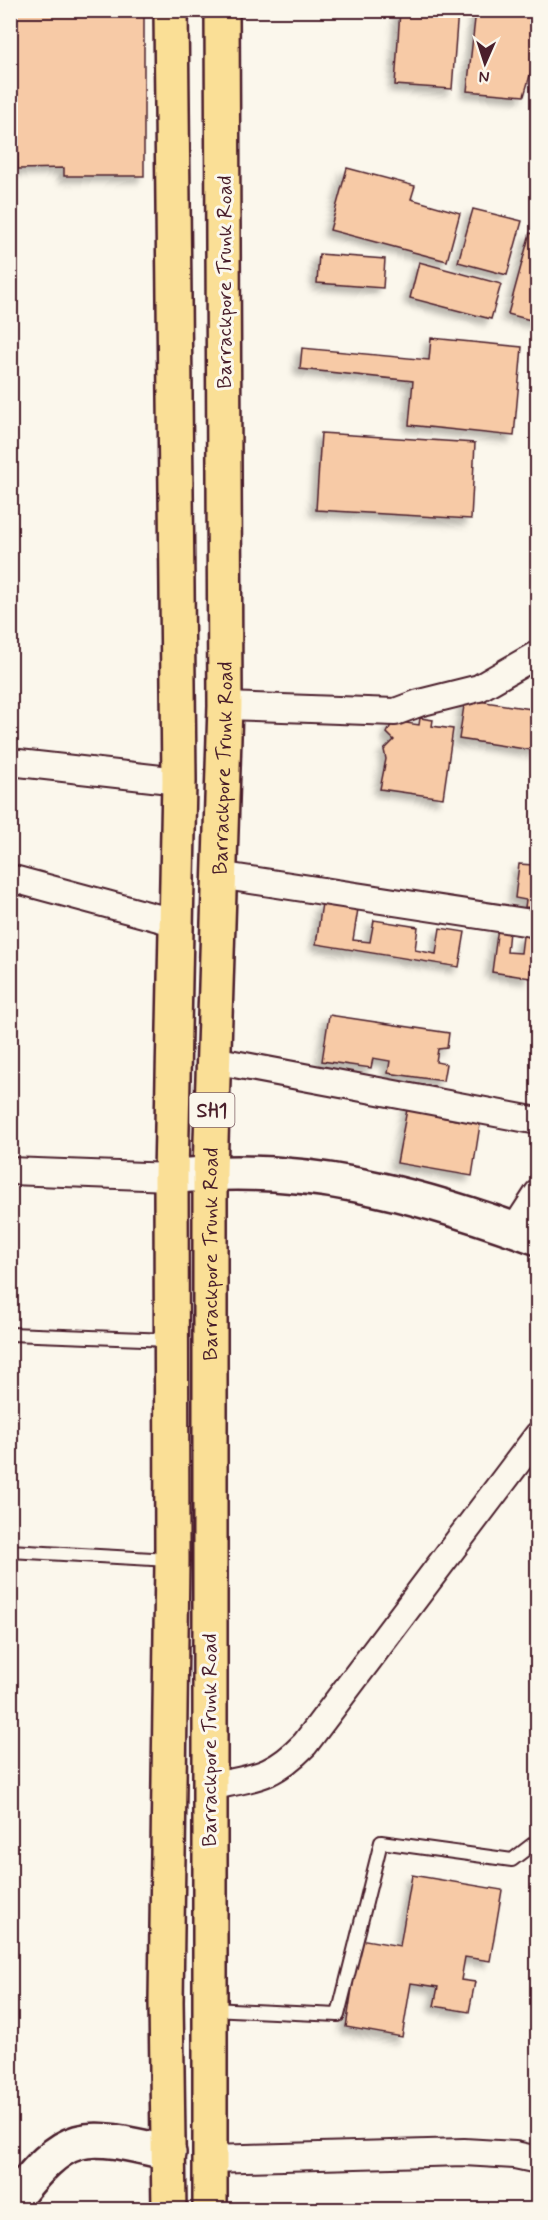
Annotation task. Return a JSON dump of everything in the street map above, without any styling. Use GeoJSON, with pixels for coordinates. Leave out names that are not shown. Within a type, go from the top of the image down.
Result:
{"type":"FeatureCollection","features":[{"type":"Feature","properties":{"kind":"main road","name":"Barrackpore Trunk Road"},"geometry":{"type":"LineString","coordinates":[[169,2210],[166,2001],[172,1561],[171,1177],[179,782],[171,10]]}},
{"type":"Feature","properties":{"kind":"main road","name":"Barrackpore Trunk Road"},"geometry":{"type":"LineString","coordinates":[[210,2210],[210,1172],[225,706],[222,10]]}},
{"type":"Feature","properties":{"kind":"street"},"geometry":{"type":"LineString","coordinates":[[225,706],[395,712],[419,703],[479,688],[537,654]]}},
{"type":"Feature","properties":{"kind":"street"},"geometry":{"type":"LineString","coordinates":[[10,762],[179,782]]}},
{"type":"Feature","properties":{"kind":"street"},"geometry":{"type":"LineString","coordinates":[[218,875],[537,924]]}},
{"type":"Feature","properties":{"kind":"street"},"geometry":{"type":"LineString","coordinates":[[10,878],[177,923]]}},
{"type":"Feature","properties":{"kind":"street"},"geometry":{"type":"LineString","coordinates":[[213,1060],[537,1121]]}},
{"type":"Feature","properties":{"kind":"street"},"geometry":{"type":"LineString","coordinates":[[10,1171],[171,1177],[210,1172],[318,1176],[394,1191],[526,1234],[537,1193]]}},
{"type":"Feature","properties":{"kind":"street"},"geometry":{"type":"LineString","coordinates":[[209,1787],[264,1776],[285,1765],[305,1744],[537,1435]]}},
{"type":"Feature","properties":{"kind":"street"},"geometry":{"type":"LineString","coordinates":[[10,2204],[40,2165],[60,2149],[78,2141],[115,2140],[169,2153]]}},
{"type":"Feature","properties":{"kind":"street"},"geometry":{"type":"LineString","coordinates":[[210,2159],[464,2152],[515,2155],[537,2160]]}},
{"type":"Feature","properties":{"kind":"lane"},"geometry":{"type":"LineString","coordinates":[[10,1334],[171,1340]]}},
{"type":"Feature","properties":{"kind":"lane"},"geometry":{"type":"LineString","coordinates":[[10,1551],[172,1561]]}},
{"type":"Feature","properties":{"kind":"lane"},"geometry":{"type":"LineString","coordinates":[[209,2009],[338,2015],[381,1842],[512,1860],[537,1840]]}},
{"type":"Feature","properties":{"kind":"building"},"geometry":{"type":"Polygon","coordinates":[[[10,10],[144,10],[144,176],[64,176],[64,168],[18,169],[17,120],[10,121],[10,10]]]}},
{"type":"Feature","properties":{"kind":"building"},"geometry":{"type":"Polygon","coordinates":[[[400,10],[458,10],[452,89],[395,85],[400,10]]]}},
{"type":"Feature","properties":{"kind":"building"},"geometry":{"type":"Polygon","coordinates":[[[476,10],[538,10],[538,48],[524,96],[467,91],[476,10]]]}},
{"type":"Feature","properties":{"kind":"building"},"geometry":{"type":"Polygon","coordinates":[[[347,168],[415,186],[411,199],[460,213],[447,261],[330,230],[347,168]]]}},
{"type":"Feature","properties":{"kind":"building"},"geometry":{"type":"Polygon","coordinates":[[[473,209],[522,221],[507,275],[458,262],[473,209]]]}},
{"type":"Feature","properties":{"kind":"building"},"geometry":{"type":"Polygon","coordinates":[[[530,233],[538,235],[538,322],[508,314],[530,233]]]}},
{"type":"Feature","properties":{"kind":"building"},"geometry":{"type":"Polygon","coordinates":[[[319,254],[385,259],[383,288],[317,283],[319,254]]]}},
{"type":"Feature","properties":{"kind":"building"},"geometry":{"type":"Polygon","coordinates":[[[419,262],[501,284],[491,319],[410,298],[419,262]]]}},
{"type":"Feature","properties":{"kind":"building"},"geometry":{"type":"Polygon","coordinates":[[[431,338],[522,347],[514,436],[409,425],[413,381],[300,369],[302,348],[429,360],[431,338]]]}},
{"type":"Feature","properties":{"kind":"building"},"geometry":{"type":"Polygon","coordinates":[[[321,433],[475,443],[471,519],[316,510],[321,433]]]}},
{"type":"Feature","properties":{"kind":"building"},"geometry":{"type":"Polygon","coordinates":[[[465,699],[538,710],[538,751],[459,739],[465,699]]]}},
{"type":"Feature","properties":{"kind":"building"},"geometry":{"type":"Polygon","coordinates":[[[420,718],[433,720],[432,726],[453,729],[443,798],[380,789],[386,759],[384,750],[394,740],[387,733],[393,721],[419,725],[420,718]]]}},
{"type":"Feature","properties":{"kind":"building"},"geometry":{"type":"Polygon","coordinates":[[[519,864],[533,865],[532,875],[538,876],[538,908],[525,907],[526,900],[515,898],[519,864]]]}},
{"type":"Feature","properties":{"kind":"building"},"geometry":{"type":"Polygon","coordinates":[[[322,903],[358,909],[353,940],[370,942],[374,920],[418,927],[415,950],[436,954],[440,928],[465,932],[459,967],[316,944],[322,903]]]}},
{"type":"Feature","properties":{"kind":"building"},"geometry":{"type":"Polygon","coordinates":[[[498,927],[509,931],[507,952],[521,953],[523,936],[535,937],[530,978],[492,972],[498,927]]]}},
{"type":"Feature","properties":{"kind":"building"},"geometry":{"type":"Polygon","coordinates":[[[329,1015],[449,1033],[447,1048],[438,1049],[436,1062],[446,1064],[443,1081],[388,1073],[390,1061],[373,1058],[371,1068],[322,1061],[329,1015]]]}},
{"type":"Feature","properties":{"kind":"building"},"geometry":{"type":"Polygon","coordinates":[[[408,1104],[437,1108],[436,1116],[456,1120],[457,1113],[481,1118],[472,1176],[397,1163],[408,1104]]]}},
{"type":"Feature","properties":{"kind":"building"},"geometry":{"type":"Polygon","coordinates":[[[412,1875],[502,1890],[490,1961],[465,1957],[461,1980],[475,1982],[469,2012],[434,2006],[438,1987],[411,1983],[402,2037],[346,2027],[360,1939],[400,1946],[412,1875]]]}}]}
